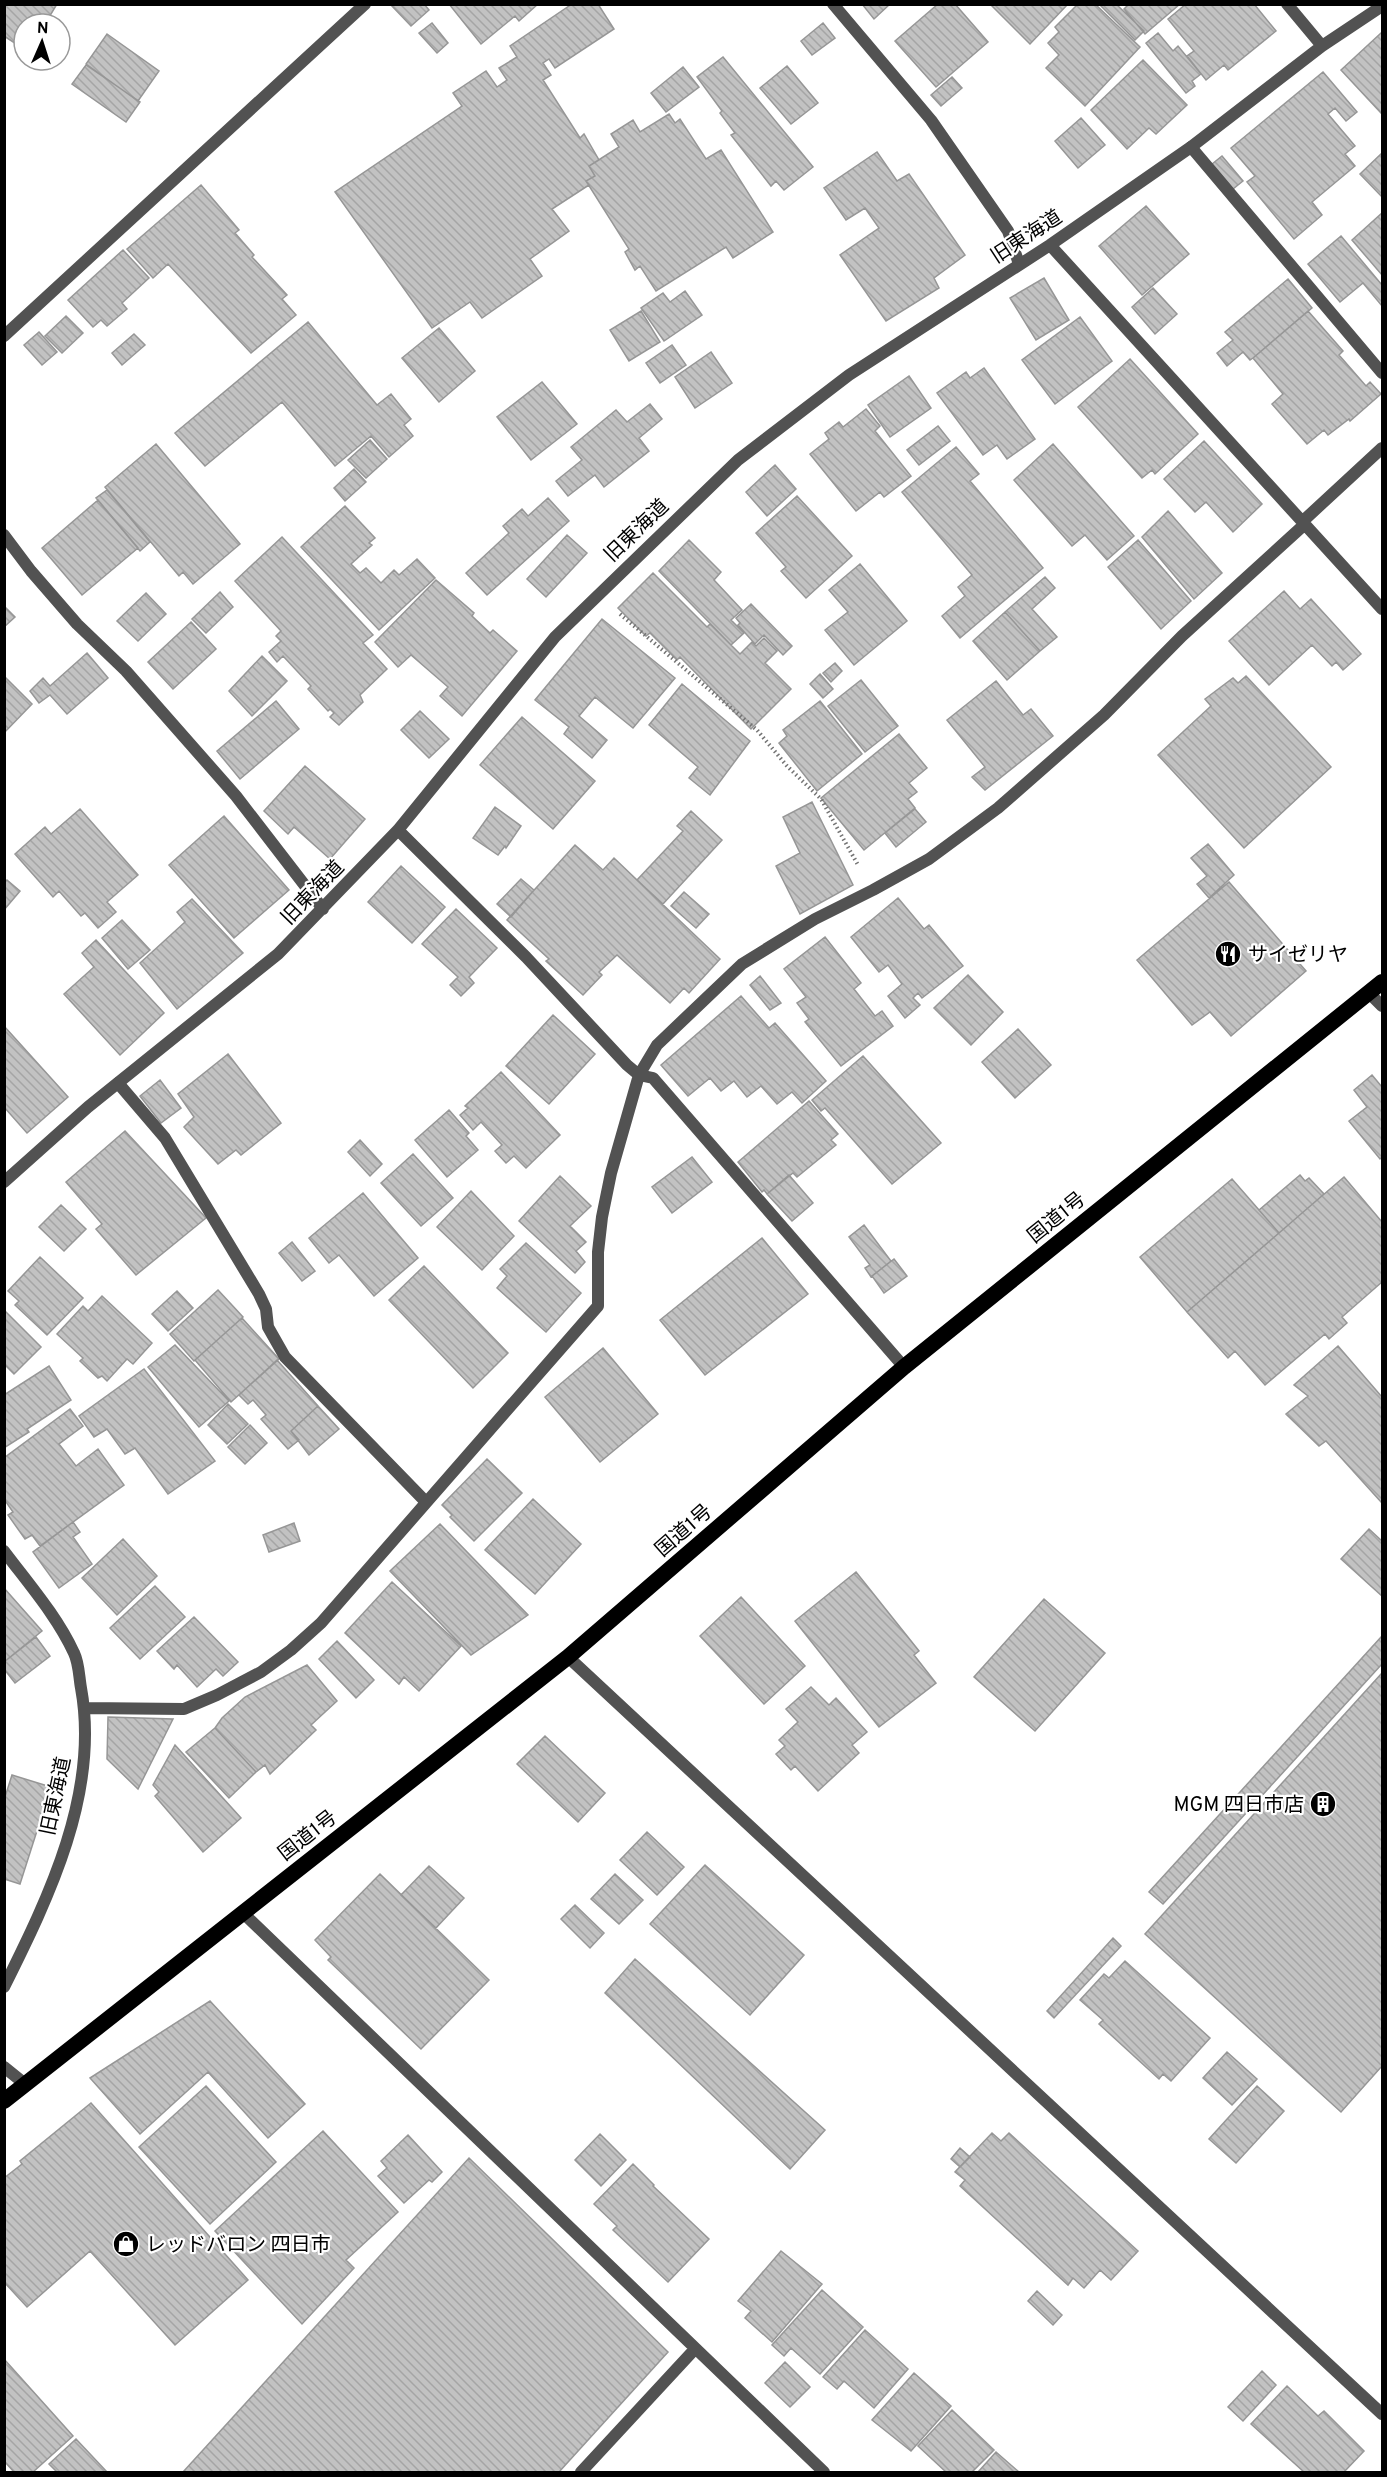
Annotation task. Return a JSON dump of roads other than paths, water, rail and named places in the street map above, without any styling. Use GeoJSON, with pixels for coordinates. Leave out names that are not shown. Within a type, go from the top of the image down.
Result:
{"type":"FeatureCollection","features":[{"type":"Feature","properties":{"kind":"highway","name":"国道1号"},"geometry":{"type":"LineString","coordinates":[[4,2101],[568,1657],[904,1366],[1383,982]]}},
{"type":"Feature","properties":{"kind":"street"},"geometry":{"type":"LineString","coordinates":[[4,336],[365,4]]}},
{"type":"Feature","properties":{"kind":"street"},"geometry":{"type":"LineString","coordinates":[[833,4],[931,120],[1008,231],[1019,264]]}},
{"type":"Feature","properties":{"kind":"street"},"geometry":{"type":"LineString","coordinates":[[1287,4],[1322,46]]}},
{"type":"Feature","properties":{"kind":"street","name":"旧東海道"},"geometry":{"type":"LineString","coordinates":[[4,1182],[118,1083],[278,954],[398,830],[555,637],[738,460],[849,375],[1050,245],[1191,147],[1322,46],[1381,9]]}},
{"type":"Feature","properties":{"kind":"street"},"geometry":{"type":"LineString","coordinates":[[1191,147],[1383,373]]}},
{"type":"Feature","properties":{"kind":"street"},"geometry":{"type":"LineString","coordinates":[[1050,245],[1383,609]]}},
{"type":"Feature","properties":{"kind":"street"},"geometry":{"type":"LineString","coordinates":[[85,1708],[184,1708],[217,1695],[261,1672],[291,1650],[321,1623],[372,1566],[425,1501],[598,1306],[598,1252],[611,1173],[639,1075],[657,1045],[742,964],[815,919],[928,859],[998,808],[1104,715],[1182,636],[1383,448]]}},
{"type":"Feature","properties":{"kind":"street"},"geometry":{"type":"LineString","coordinates":[[4,535],[31,571],[77,624],[126,671],[236,796],[323,909]]}},
{"type":"Feature","properties":{"kind":"street"},"geometry":{"type":"LineString","coordinates":[[398,830],[526,957],[639,1075],[653,1078],[904,1366]]}},
{"type":"Feature","properties":{"kind":"street"},"geometry":{"type":"LineString","coordinates":[[1369,993],[1383,1006]]}},
{"type":"Feature","properties":{"kind":"street"},"geometry":{"type":"LineString","coordinates":[[118,1083],[165,1138],[260,1293],[266,1309],[268,1327],[285,1357],[425,1501]]}},
{"type":"Feature","properties":{"kind":"street","name":"旧東海道"},"geometry":{"type":"LineString","coordinates":[[4,1551],[45,1605],[75,1654],[85,1708],[84,1774],[63,1853],[29,1938],[4,1987]]}},
{"type":"Feature","properties":{"kind":"street"},"geometry":{"type":"LineString","coordinates":[[568,1657],[1383,2414]]}},
{"type":"Feature","properties":{"kind":"street"},"geometry":{"type":"LineString","coordinates":[[242,1912],[694,2350],[824,2472]]}},
{"type":"Feature","properties":{"kind":"street"},"geometry":{"type":"LineString","coordinates":[[4,2067],[25,2084]]}},
{"type":"Feature","properties":{"kind":"street"},"geometry":{"type":"LineString","coordinates":[[581,2472],[694,2350]]}},
{"type":"Feature","properties":{"kind":"place","name":"サイゼリヤ"},"geometry":{"type":"Point","coordinates":[1228,954]}},
{"type":"Feature","properties":{"kind":"place","name":"MGM 四日市店"},"geometry":{"type":"Point","coordinates":[1323,1804]}},
{"type":"Feature","properties":{"kind":"place","name":"レッドバロン 四日市"},"geometry":{"type":"Point","coordinates":[126,2244]}}]}
